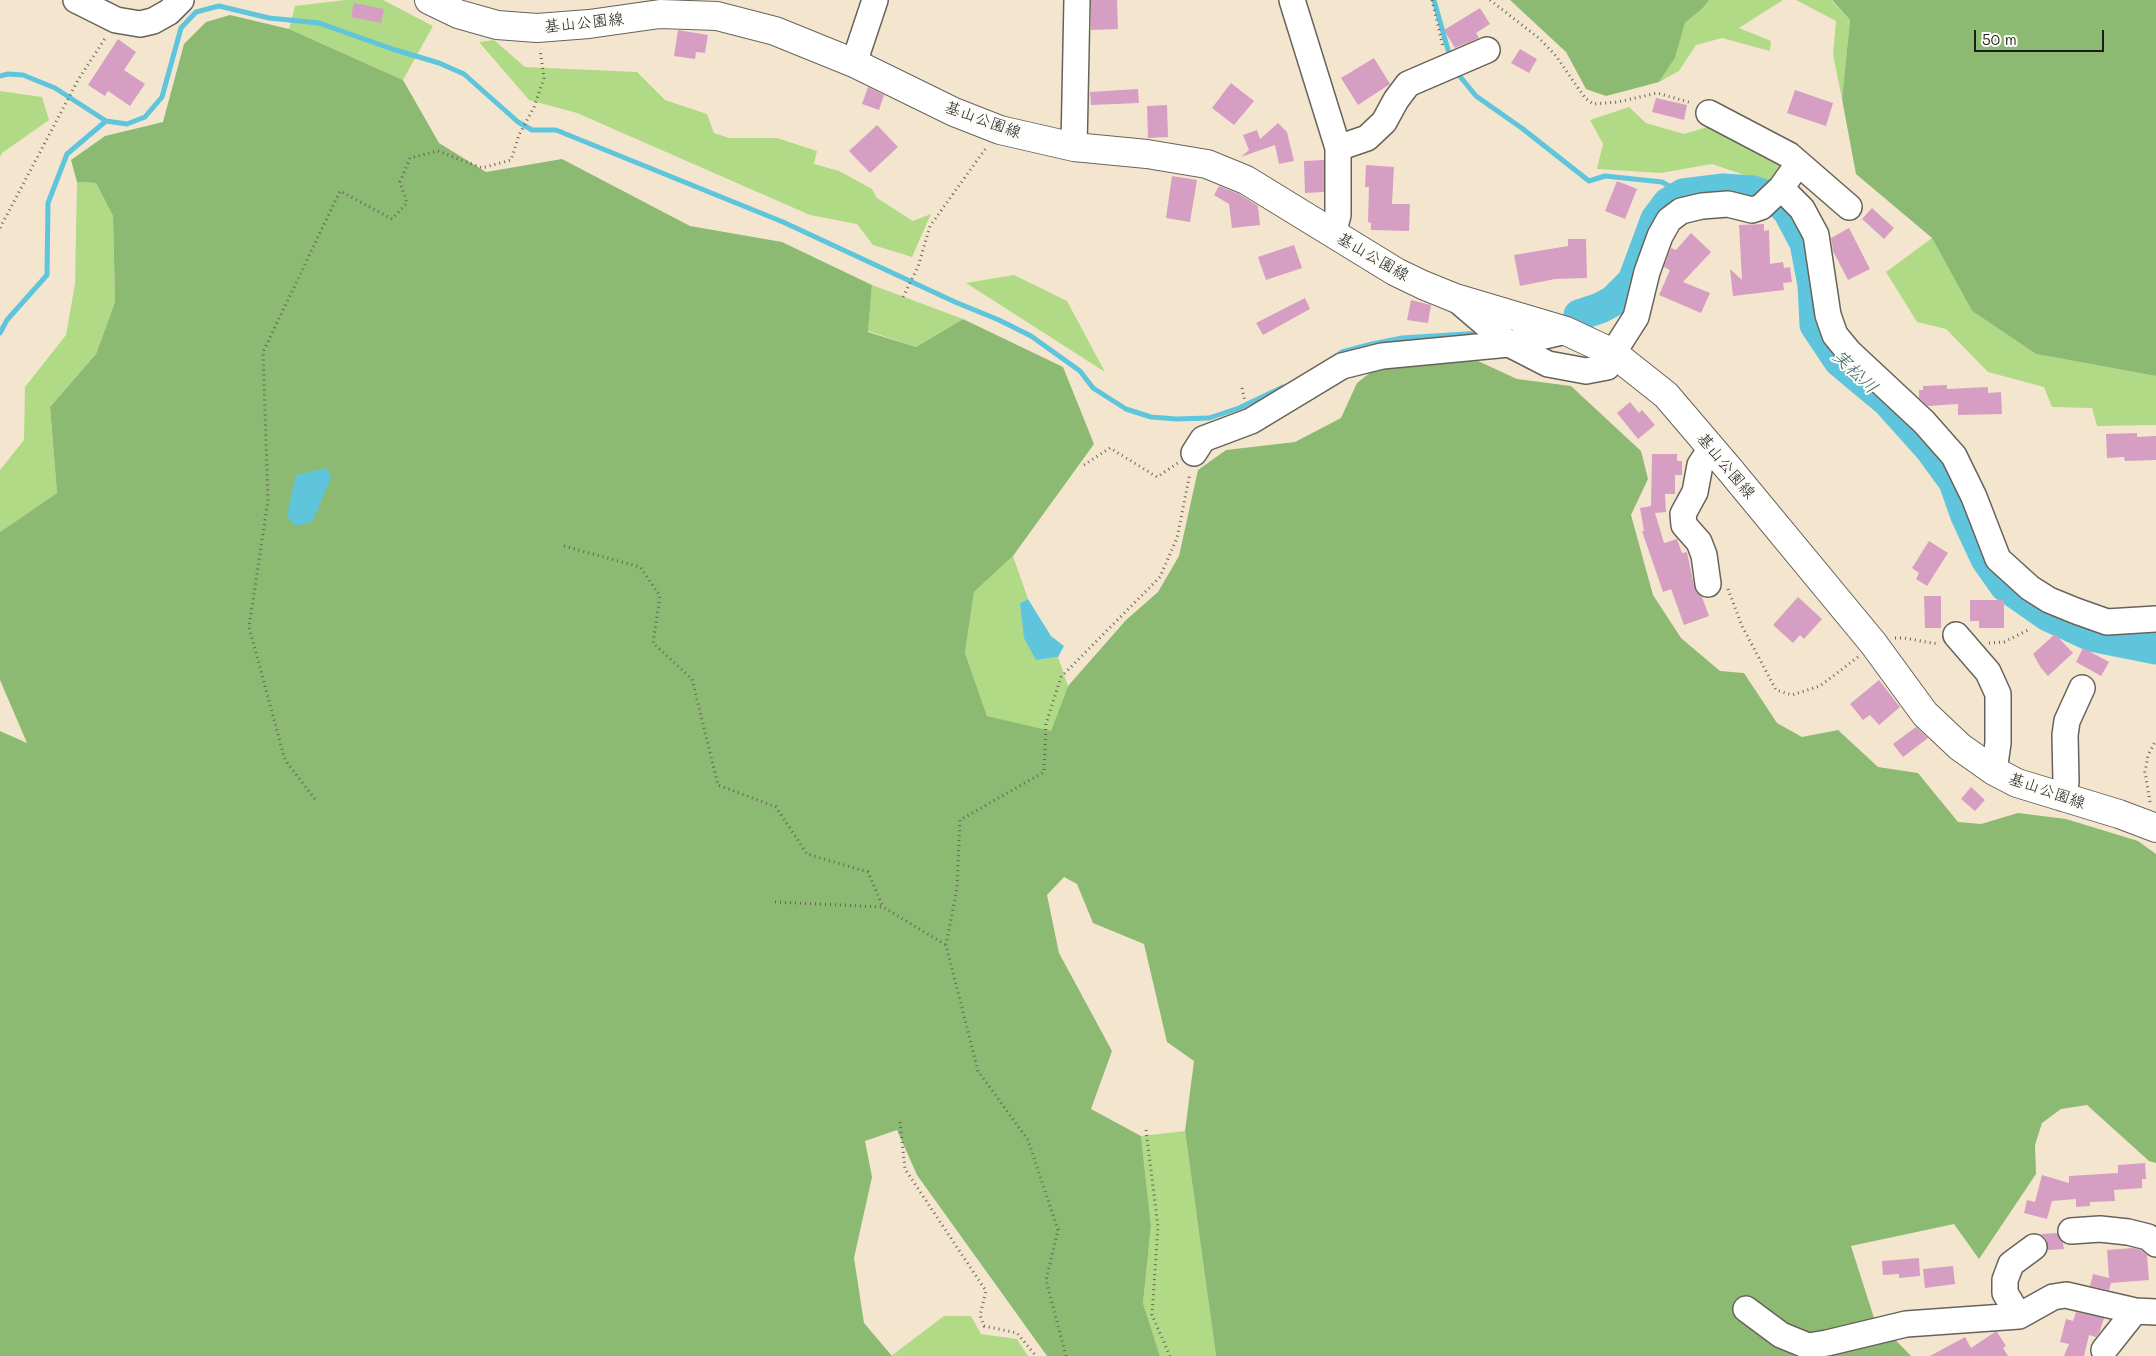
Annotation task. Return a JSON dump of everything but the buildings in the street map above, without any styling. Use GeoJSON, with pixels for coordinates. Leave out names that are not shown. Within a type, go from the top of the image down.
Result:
{"type":"FeatureCollection","features":[{"type":"Feature","properties":{"kind":"main road","name":"基山公園線"},"geometry":{"type":"LineString","coordinates":[[429,0],[458,14],[497,25],[537,28],[589,24],[660,14],[718,16],[775,31],[854,63],[954,112],[1000,130],[1074,147],[1147,154],[1207,164],[1246,180],[1282,200],[1333,234],[1396,272],[1455,298],[1566,331],[1612,353],[1666,395],[1873,642],[1925,714],[1960,747],[1994,771],[2017,783],[2152,826]]}},
{"type":"Feature","properties":{"kind":"street"},"geometry":{"type":"LineString","coordinates":[[76,0],[116,20],[140,24],[153,21],[169,12],[181,0]]}},
{"type":"Feature","properties":{"kind":"street"},"geometry":{"type":"LineString","coordinates":[[854,63],[875,0]]}},
{"type":"Feature","properties":{"kind":"street"},"geometry":{"type":"LineString","coordinates":[[1074,147],[1077,0]]}},
{"type":"Feature","properties":{"kind":"street"},"geometry":{"type":"LineString","coordinates":[[1292,0],[1338,148],[1338,215],[1333,234]]}},
{"type":"Feature","properties":{"kind":"street"},"geometry":{"type":"LineString","coordinates":[[1338,148],[1367,138],[1384,122],[1396,100],[1408,84],[1486,50]]}},
{"type":"Feature","properties":{"kind":"street"},"geometry":{"type":"LineString","coordinates":[[1710,113],[1789,155],[1848,207]]}},
{"type":"Feature","properties":{"kind":"street"},"geometry":{"type":"LineString","coordinates":[[1455,298],[1509,344],[1548,364],[1586,372],[1607,367],[1612,353],[1636,317],[1647,272],[1660,236],[1669,220],[1680,211],[1702,206],[1728,204],[1752,210],[1761,207],[1781,188],[1798,164]]}},
{"type":"Feature","properties":{"kind":"street"},"geometry":{"type":"LineString","coordinates":[[1781,188],[1802,209],[1816,235],[1828,315],[1835,335],[1849,352],[1924,422],[1954,456],[1974,497],[1998,559],[2030,588],[2049,600],[2076,611],[2107,622],[2156,619]]}},
{"type":"Feature","properties":{"kind":"street"},"geometry":{"type":"LineString","coordinates":[[1194,453],[1203,439],[1251,421],[1342,366],[1382,356],[1509,344],[1566,331]]}},
{"type":"Feature","properties":{"kind":"street"},"geometry":{"type":"LineString","coordinates":[[1708,584],[1704,555],[1699,542],[1684,524],[1683,514],[1694,492],[1700,465],[1711,448]]}},
{"type":"Feature","properties":{"kind":"street"},"geometry":{"type":"LineString","coordinates":[[1956,635],[1988,672],[1998,694],[1998,743],[1994,771]]}},
{"type":"Feature","properties":{"kind":"street"},"geometry":{"type":"LineString","coordinates":[[2062,798],[2066,782],[2065,735],[2067,721],[2082,688]]}},
{"type":"Feature","properties":{"kind":"street"},"geometry":{"type":"LineString","coordinates":[[2071,1231],[2100,1229],[2128,1232],[2148,1237],[2156,1244]]}},
{"type":"Feature","properties":{"kind":"street"},"geometry":{"type":"LineString","coordinates":[[2019,1316],[2005,1292],[2005,1280],[2011,1264],[2034,1248]]}},
{"type":"Feature","properties":{"kind":"street"},"geometry":{"type":"LineString","coordinates":[[1746,1309],[1781,1335],[1808,1346],[1827,1344],[1906,1324],[2019,1316],[2053,1297],[2066,1295],[2146,1312]]}},
{"type":"Feature","properties":{"kind":"street"},"geometry":{"type":"LineString","coordinates":[[2104,1350],[2146,1312]]}},
{"type":"Feature","properties":{"kind":"path"},"geometry":{"type":"LineString","coordinates":[[1432,0],[1448,67]]}},
{"type":"Feature","properties":{"kind":"path"},"geometry":{"type":"LineString","coordinates":[[1490,0],[1545,44],[1556,56],[1585,98],[1593,104],[1618,102],[1658,93],[1684,99],[1710,113]]}},
{"type":"Feature","properties":{"kind":"path"},"geometry":{"type":"LineString","coordinates":[[0,228],[78,80],[116,20]]}},
{"type":"Feature","properties":{"kind":"path"},"geometry":{"type":"LineString","coordinates":[[315,799],[285,760],[248,628],[268,500],[263,352],[340,191],[392,219],[407,203],[400,182],[410,158],[438,151],[482,168],[511,160],[519,135],[534,107],[544,78],[537,28]]}},
{"type":"Feature","properties":{"kind":"path"},"geometry":{"type":"LineString","coordinates":[[903,297],[918,267],[930,226],[1000,130]]}},
{"type":"Feature","properties":{"kind":"path"},"geometry":{"type":"LineString","coordinates":[[1084,465],[1110,448],[1157,477],[1194,453]]}},
{"type":"Feature","properties":{"kind":"path"},"geometry":{"type":"LineString","coordinates":[[1066,1356],[1046,1280],[1058,1230],[1028,1140],[978,1071],[946,945],[957,888],[960,820],[1044,772],[1046,724],[1061,677],[1160,577],[1177,538],[1194,453]]}},
{"type":"Feature","properties":{"kind":"path"},"geometry":{"type":"LineString","coordinates":[[564,546],[640,567],[660,596],[653,643],[692,679],[718,785],[776,807],[807,854],[868,872],[882,907]]}},
{"type":"Feature","properties":{"kind":"path"},"geometry":{"type":"LineString","coordinates":[[2152,826],[2145,772],[2148,755],[2156,740]]}},
{"type":"Feature","properties":{"kind":"path"},"geometry":{"type":"LineString","coordinates":[[775,902],[882,907],[946,945]]}},
{"type":"Feature","properties":{"kind":"path"},"geometry":{"type":"LineString","coordinates":[[900,1122],[906,1169],[986,1291],[980,1315],[984,1326],[1017,1333],[1036,1356]]}},
{"type":"Feature","properties":{"kind":"path"},"geometry":{"type":"LineString","coordinates":[[1146,1130],[1158,1227],[1152,1315],[1170,1356]]}},
{"type":"Feature","properties":{"kind":"green space"},"geometry":{"type":"Polygon","coordinates":[[[345,0],[383,0],[433,26],[403,80],[289,29],[295,6],[345,0]]]}},
{"type":"Feature","properties":{"kind":"green space"},"geometry":{"type":"Polygon","coordinates":[[[1510,0],[1709,0],[1703,8],[1685,23],[1675,58],[1659,82],[1606,96],[1586,89],[1566,52],[1510,0]]]}},
{"type":"Feature","properties":{"kind":"green space"},"geometry":{"type":"Polygon","coordinates":[[[1709,0],[1783,0],[1739,28],[1771,41],[1770,51],[1722,38],[1696,45],[1679,71],[1659,82],[1675,58],[1685,23],[1703,8],[1709,0]]]}},
{"type":"Feature","properties":{"kind":"green space"},"geometry":{"type":"Polygon","coordinates":[[[1796,0],[1831,0],[1850,20],[1842,99],[1833,54],[1836,21],[1796,0]]]}},
{"type":"Feature","properties":{"kind":"green space"},"geometry":{"type":"Polygon","coordinates":[[[1832,0],[2156,0],[2156,376],[2036,354],[1972,311],[1932,238],[1856,174],[1842,99],[1850,20],[1832,0]]]}},
{"type":"Feature","properties":{"kind":"green space"},"geometry":{"type":"Polygon","coordinates":[[[230,15],[289,29],[403,80],[439,143],[486,172],[562,159],[690,226],[782,242],[872,285],[868,332],[916,347],[963,319],[1063,367],[1094,444],[1013,556],[974,592],[965,653],[987,716],[1051,731],[1068,686],[1126,620],[1158,592],[1179,556],[1198,470],[1226,450],[1295,442],[1341,418],[1357,383],[1380,365],[1478,361],[1517,379],[1571,386],[1641,451],[1648,479],[1631,515],[1653,595],[1681,638],[1720,671],[1744,673],[1777,723],[1802,737],[1838,730],[1878,767],[1918,773],[1958,822],[1981,824],[2018,813],[2066,819],[2138,841],[2156,854],[2156,1163],[2149,1161],[2087,1105],[2061,1109],[2042,1123],[2035,1145],[2036,1174],[1979,1259],[1954,1224],[1851,1246],[1874,1318],[1911,1356],[1216,1356],[1185,1131],[1194,1061],[1167,1042],[1144,944],[1093,923],[1077,884],[1064,877],[1047,895],[1059,953],[1112,1051],[1091,1109],[1141,1136],[1151,1226],[1143,1303],[1160,1356],[1047,1356],[917,1175],[897,1130],[865,1141],[872,1177],[854,1258],[864,1323],[892,1356],[0,1356],[0,731],[27,743],[0,680],[0,532],[57,493],[50,407],[96,354],[115,302],[113,216],[96,183],[77,182],[71,160],[105,136],[163,122],[184,44],[206,22],[230,15]]]}},
{"type":"Feature","properties":{"kind":"green space"},"geometry":{"type":"Polygon","coordinates":[[[494,40],[525,67],[637,72],[665,100],[707,114],[714,133],[729,138],[777,138],[817,151],[814,164],[839,171],[872,189],[877,198],[913,221],[931,214],[912,257],[873,245],[857,224],[810,215],[577,113],[529,100],[479,42],[494,40]]]}},
{"type":"Feature","properties":{"kind":"green space"},"geometry":{"type":"Polygon","coordinates":[[[0,91],[42,97],[49,120],[2,153],[0,157],[0,91]]]}},
{"type":"Feature","properties":{"kind":"green space"},"geometry":{"type":"Polygon","coordinates":[[[1629,107],[1646,123],[1684,134],[1714,125],[1782,163],[1768,183],[1712,164],[1661,173],[1597,169],[1603,144],[1590,120],[1629,107]]]}},
{"type":"Feature","properties":{"kind":"green space"},"geometry":{"type":"Polygon","coordinates":[[[77,182],[96,183],[113,216],[115,302],[96,354],[50,407],[57,493],[0,532],[0,470],[24,440],[25,387],[66,335],[75,284],[77,182]]]}},
{"type":"Feature","properties":{"kind":"green space"},"geometry":{"type":"Polygon","coordinates":[[[1932,238],[1972,311],[2036,354],[2156,376],[2156,425],[2097,426],[2092,408],[2052,407],[2044,387],[1988,372],[1946,329],[1917,322],[1886,272],[1932,238]]]}},
{"type":"Feature","properties":{"kind":"green space"},"geometry":{"type":"Polygon","coordinates":[[[1014,275],[1067,301],[1105,372],[966,283],[1014,275]]]}},
{"type":"Feature","properties":{"kind":"green space"},"geometry":{"type":"Polygon","coordinates":[[[872,285],[963,319],[916,347],[868,331],[872,285]]]}},
{"type":"Feature","properties":{"kind":"green space"},"geometry":{"type":"Polygon","coordinates":[[[1013,556],[1028,599],[1020,603],[1036,660],[1058,657],[1068,686],[1051,732],[987,716],[965,653],[974,592],[1013,556]]]}},
{"type":"Feature","properties":{"kind":"green space"},"geometry":{"type":"Polygon","coordinates":[[[1185,1131],[1216,1356],[1160,1356],[1143,1303],[1151,1226],[1141,1136],[1185,1131]]]}},
{"type":"Feature","properties":{"kind":"green space"},"geometry":{"type":"Polygon","coordinates":[[[944,1316],[971,1316],[981,1334],[1017,1339],[1028,1356],[891,1356],[944,1316]]]}},
{"type":"Feature","properties":{"kind":"water"},"geometry":{"type":"Polygon","coordinates":[[[327,468],[331,478],[312,522],[295,526],[287,516],[296,475],[327,468]]]}},
{"type":"Feature","properties":{"kind":"water"},"geometry":{"type":"Polygon","coordinates":[[[1028,599],[1051,636],[1064,646],[1058,657],[1036,660],[1024,638],[1020,603],[1028,599]]]}},
{"type":"Feature","properties":{"kind":"waterway"},"geometry":{"type":"LineString","coordinates":[[1434,0],[1450,57]]}},
{"type":"Feature","properties":{"kind":"waterway"},"geometry":{"type":"LineString","coordinates":[[0,76],[8,74],[23,75],[55,88],[106,121],[127,124],[145,117],[162,97],[181,28],[196,12],[219,6],[269,18],[319,23],[392,49],[439,63],[464,74],[518,122],[532,130],[556,130],[783,222],[955,302],[999,320],[1031,336],[1080,371],[1093,388],[1126,409],[1151,417],[1176,419],[1209,418],[1239,408],[1283,387]]}},
{"type":"Feature","properties":{"kind":"waterway"},"geometry":{"type":"LineString","coordinates":[[1458,74],[1476,96],[1523,129],[1589,181],[1605,176],[1662,182],[1683,194]]}},
{"type":"Feature","properties":{"kind":"waterway"},"geometry":{"type":"LineString","coordinates":[[0,333],[7,320],[47,275],[48,203],[67,154],[106,121]]}},
{"type":"Feature","properties":{"kind":"waterway","name":"実松川"},"geometry":{"type":"LineString","coordinates":[[1579,315],[1600,308],[1613,301],[1633,281],[1656,219],[1668,203],[1683,194],[1723,189],[1753,191],[1775,198],[1788,211],[1805,243],[1813,285],[1815,325],[1839,361],[1887,401],[1930,449],[1954,482],[1966,516],[1986,559],[2005,586],[2048,616],[2091,636],[2156,649]]}},
{"type":"Feature","properties":{"kind":"waterway"},"geometry":{"type":"LineString","coordinates":[[1336,356],[1342,352],[1402,338],[1482,333]]}}]}
